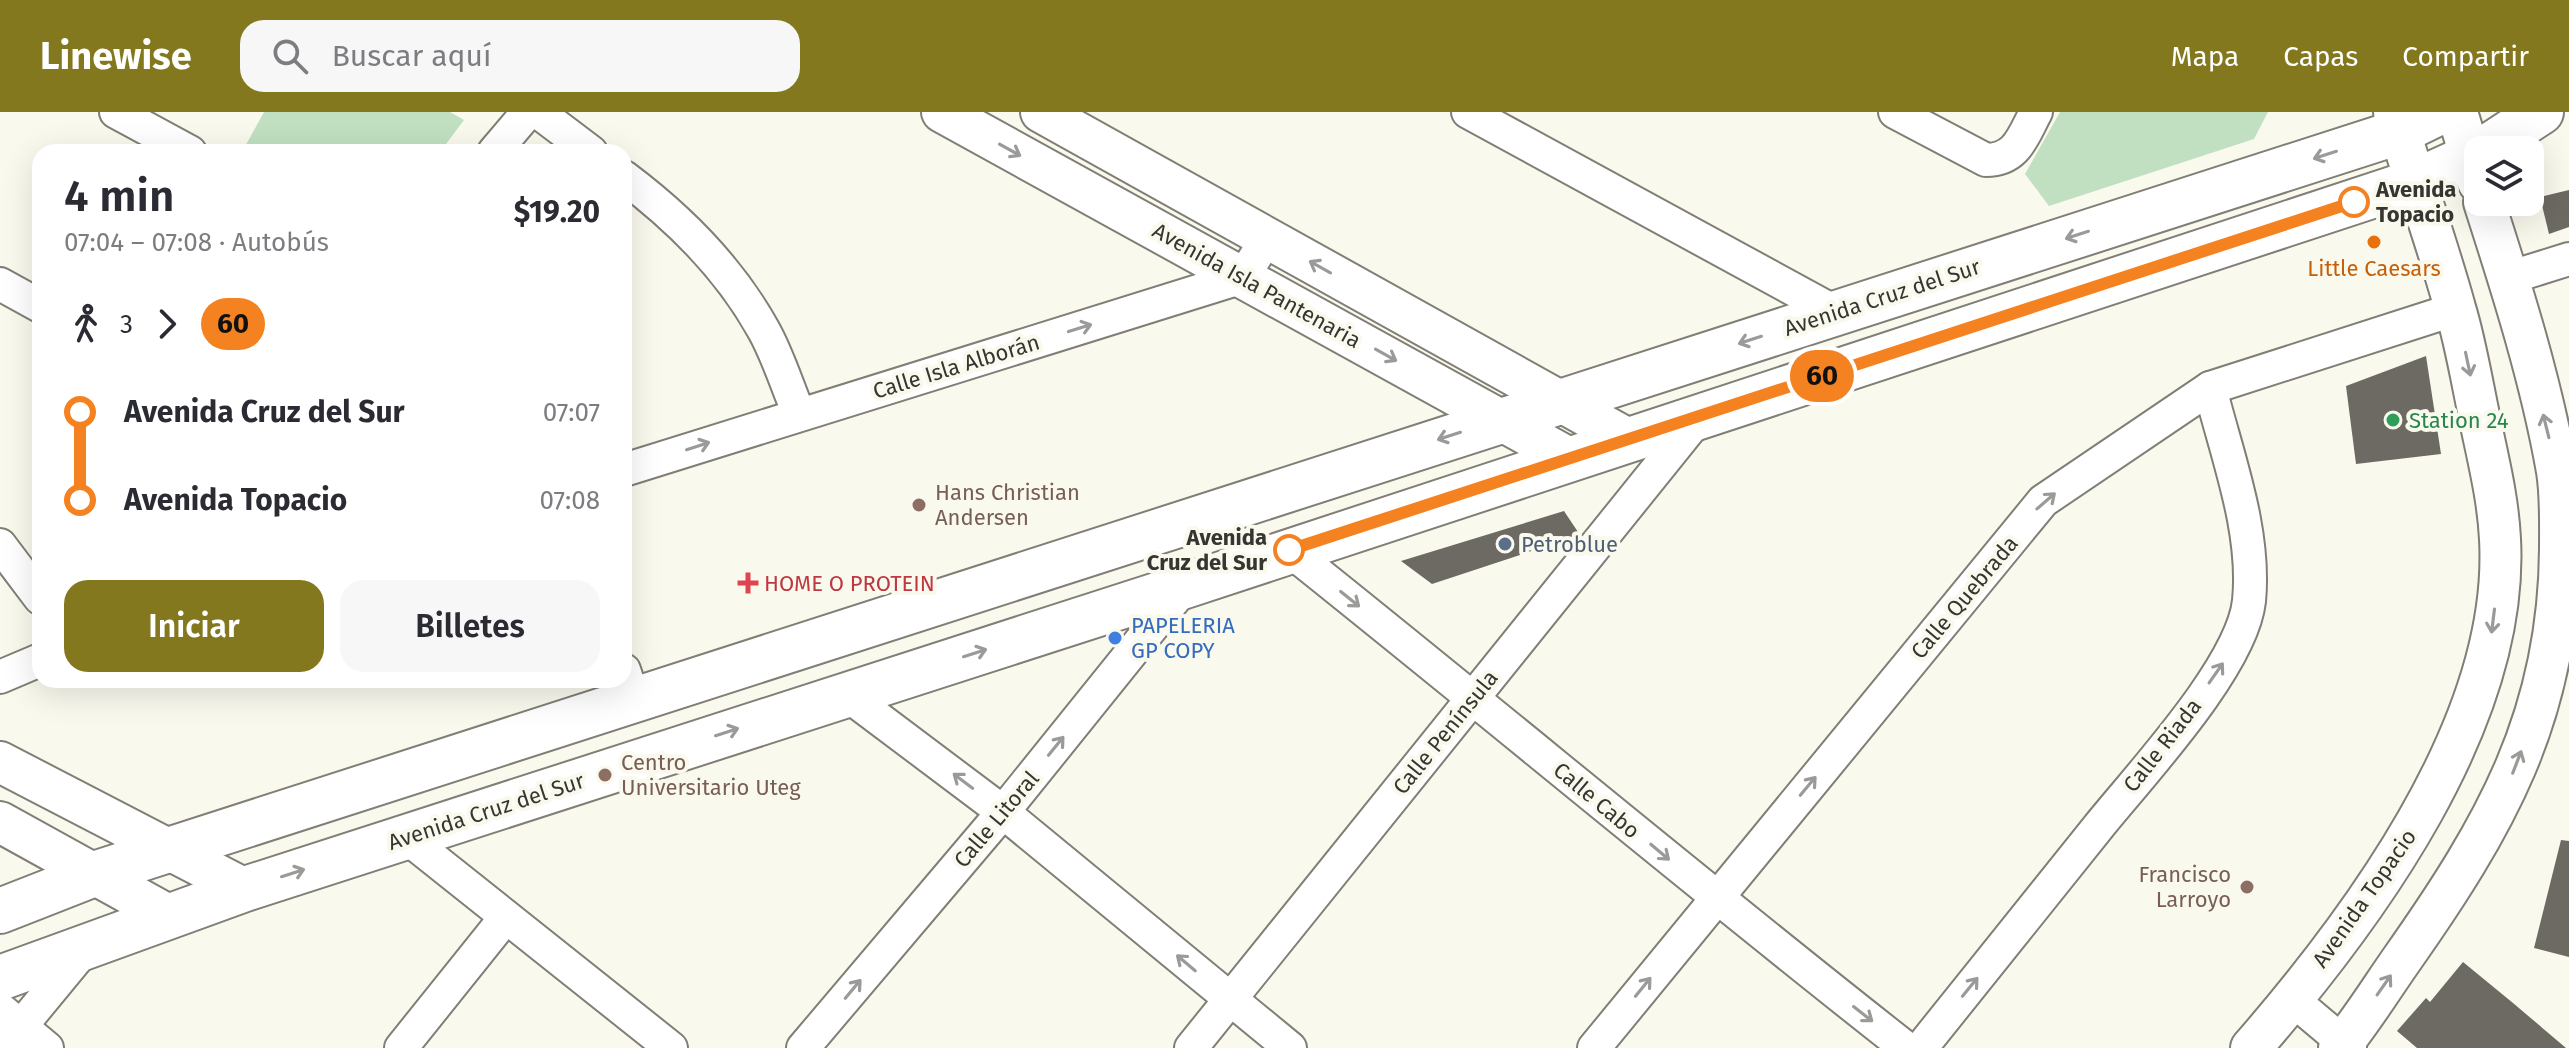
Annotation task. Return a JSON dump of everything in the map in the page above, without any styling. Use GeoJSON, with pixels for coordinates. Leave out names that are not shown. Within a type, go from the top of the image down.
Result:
{"type":"FeatureCollection","features":[{"type":"Feature","properties":{"kind":"main road","name":"Avenida Cruz del Sur"},"geometry":{"type":"LineString","coordinates":[[632,684],[1559,401],[1835,312],[2396,122],[2440,112]]}},
{"type":"Feature","properties":{"kind":"main road","name":"Avenida Cruz del Sur"},"geometry":{"type":"LineString","coordinates":[[2510,136],[2541,112]]}},
{"type":"Feature","properties":{"kind":"main road","name":"Avenida Cruz del Sur"},"geometry":{"type":"LineString","coordinates":[[0,978],[245,889],[1185,586],[2464,165]]}},
{"type":"Feature","properties":{"kind":"main road","name":"Avenida Cruz del Sur"},"geometry":{"type":"LineString","coordinates":[[0,911],[97,873],[170,850],[621,688]]}},
{"type":"Feature","properties":{"kind":"street"},"geometry":{"type":"LineString","coordinates":[[116,112],[175,144]]}},
{"type":"Feature","properties":{"kind":"street"},"geometry":{"type":"LineString","coordinates":[[501,144],[528,112]]}},
{"type":"Feature","properties":{"kind":"street"},"geometry":{"type":"LineString","coordinates":[[538,112],[580,144]]}},
{"type":"Feature","properties":{"kind":"street","name":"Avenida Isla Pantenaria"},"geometry":{"type":"LineString","coordinates":[[942,112],[1502,418],[1571,459]]}},
{"type":"Feature","properties":{"kind":"street","name":"Avenida Isla Pantenaria"},"geometry":{"type":"LineString","coordinates":[[1041,112],[1628,439]]}},
{"type":"Feature","properties":{"kind":"street"},"geometry":{"type":"LineString","coordinates":[[1468,112],[1835,312]]}},
{"type":"Feature","properties":{"kind":"street"},"geometry":{"type":"LineString","coordinates":[[1895,112],[1976,157],[1999,160],[2016,150],[2036,112]]}},
{"type":"Feature","properties":{"kind":"street"},"geometry":{"type":"LineString","coordinates":[[2457,112],[2467,136]]}},
{"type":"Feature","properties":{"kind":"street","name":"Avenida Topacio"},"geometry":{"type":"LineString","coordinates":[[2251,1048],[2293,1000],[2406,843],[2447,764],[2491,640],[2500,541],[2495,489],[2456,309],[2396,122]]}},
{"type":"Feature","properties":{"kind":"street"},"geometry":{"type":"LineString","coordinates":[[632,183],[658,202],[718,260],[764,330],[799,414]]}},
{"type":"Feature","properties":{"kind":"street"},"geometry":{"type":"LineString","coordinates":[[2293,1000],[2344,1046],[2458,881],[2506,793],[2540,701],[2554,647],[2560,588],[2557,473],[2508,278],[2488,216]]}},
{"type":"Feature","properties":{"kind":"street"},"geometry":{"type":"LineString","coordinates":[[1243,277],[1267,238]]}},
{"type":"Feature","properties":{"kind":"street"},"geometry":{"type":"LineString","coordinates":[[2508,278],[2569,259]]}},
{"type":"Feature","properties":{"kind":"street","name":"Calle Isla Alborán"},"geometry":{"type":"LineString","coordinates":[[632,467],[1243,277]]}},
{"type":"Feature","properties":{"kind":"street"},"geometry":{"type":"LineString","coordinates":[[0,284],[32,302]]}},
{"type":"Feature","properties":{"kind":"street","name":"Calle Quebrada"},"geometry":{"type":"LineString","coordinates":[[1594,1048],[2043,501],[2210,388],[2456,309]]}},
{"type":"Feature","properties":{"kind":"street","name":"Calle Riada"},"geometry":{"type":"LineString","coordinates":[[1921,1048],[2181,724],[2228,656],[2241,630],[2249,602],[2248,542],[2210,388]]}},
{"type":"Feature","properties":{"kind":"street","name":"Calle Península"},"geometry":{"type":"LineString","coordinates":[[1191,1048],[1700,416]]}},
{"type":"Feature","properties":{"kind":"street"},"geometry":{"type":"LineString","coordinates":[[0,545],[32,587]]}},
{"type":"Feature","properties":{"kind":"street","name":"Calle Cabo"},"geometry":{"type":"LineString","coordinates":[[1289,550],[1473,697],[1715,898],[1906,1048]]}},
{"type":"Feature","properties":{"kind":"street","name":"Calle Litoral"},"geometry":{"type":"LineString","coordinates":[[803,1048],[1003,812],[1185,586]]}},
{"type":"Feature","properties":{"kind":"street"},"geometry":{"type":"LineString","coordinates":[[0,677],[32,663]]}},
{"type":"Feature","properties":{"kind":"street"},"geometry":{"type":"LineString","coordinates":[[846,694],[1003,812],[1290,1048]]}},
{"type":"Feature","properties":{"kind":"street"},"geometry":{"type":"LineString","coordinates":[[0,762],[245,889]]}},
{"type":"Feature","properties":{"kind":"street"},"geometry":{"type":"LineString","coordinates":[[0,822],[170,916]]}},
{"type":"Feature","properties":{"kind":"street"},"geometry":{"type":"LineString","coordinates":[[406,837],[671,1048]]}},
{"type":"Feature","properties":{"kind":"street"},"geometry":{"type":"LineString","coordinates":[[401,1048],[506,917]]}},
{"type":"Feature","properties":{"kind":"street"},"geometry":{"type":"LineString","coordinates":[[47,1048],[8,1028],[88,945]]}},
{"type":"Feature","properties":{"kind":"green space"},"geometry":{"type":"Polygon","coordinates":[[[264,112],[450,112],[464,120],[446,144],[246,144],[264,112]]]}},
{"type":"Feature","properties":{"kind":"green space"},"geometry":{"type":"Polygon","coordinates":[[[2060,112],[2268,112],[2254,139],[2049,206],[2025,174],[2060,112]]]}},
{"type":"Feature","properties":{"kind":"building"},"geometry":{"type":"Polygon","coordinates":[[[2569,190],[2569,227],[2549,234],[2544,196],[2569,190]]]}},
{"type":"Feature","properties":{"kind":"building","name":"Station 24"},"geometry":{"type":"Polygon","coordinates":[[[2426,356],[2441,454],[2356,464],[2346,386],[2426,356]]]}},
{"type":"Feature","properties":{"kind":"building","name":"Petroblue"},"geometry":{"type":"Polygon","coordinates":[[[1564,511],[1580,535],[1432,584],[1401,561],[1564,511]]]}},
{"type":"Feature","properties":{"kind":"building"},"geometry":{"type":"Polygon","coordinates":[[[2561,840],[2569,841],[2569,957],[2534,948],[2561,840]]]}},
{"type":"Feature","properties":{"kind":"building"},"geometry":{"type":"Polygon","coordinates":[[[2463,962],[2566,1048],[2417,1048],[2397,1031],[2426,998],[2430,1002],[2463,962]]]}},
{"type":"Feature","properties":{"kind":"bus line","name":"60"},"geometry":{"type":"LineString","coordinates":[[1289,550],[2354,202]]}},
{"type":"Feature","properties":{"kind":"place","name":"Avenida Topacio"},"geometry":{"type":"Point","coordinates":[2354,202]}},
{"type":"Feature","properties":{"kind":"place","name":"Little Caesars"},"geometry":{"type":"Point","coordinates":[2374,242]}},
{"type":"Feature","properties":{"kind":"place","name":"Station 24"},"geometry":{"type":"Point","coordinates":[2393,420]}},
{"type":"Feature","properties":{"kind":"place","name":"Hans Christian Andersen"},"geometry":{"type":"Point","coordinates":[919,505]}},
{"type":"Feature","properties":{"kind":"place","name":"Petroblue"},"geometry":{"type":"Point","coordinates":[1505,544]}},
{"type":"Feature","properties":{"kind":"place","name":"Avenida Cruz del Sur"},"geometry":{"type":"Point","coordinates":[1289,550]}},
{"type":"Feature","properties":{"kind":"place","name":"HOME O PROTEIN"},"geometry":{"type":"Point","coordinates":[748,583]}},
{"type":"Feature","properties":{"kind":"place","name":"PAPELERIA GP COPY"},"geometry":{"type":"Point","coordinates":[1115,638]}},
{"type":"Feature","properties":{"kind":"place","name":"Centro Universitario Uteg"},"geometry":{"type":"Point","coordinates":[605,775]}},
{"type":"Feature","properties":{"kind":"place","name":"Francisco Larroyo"},"geometry":{"type":"Point","coordinates":[2247,887]}}]}
